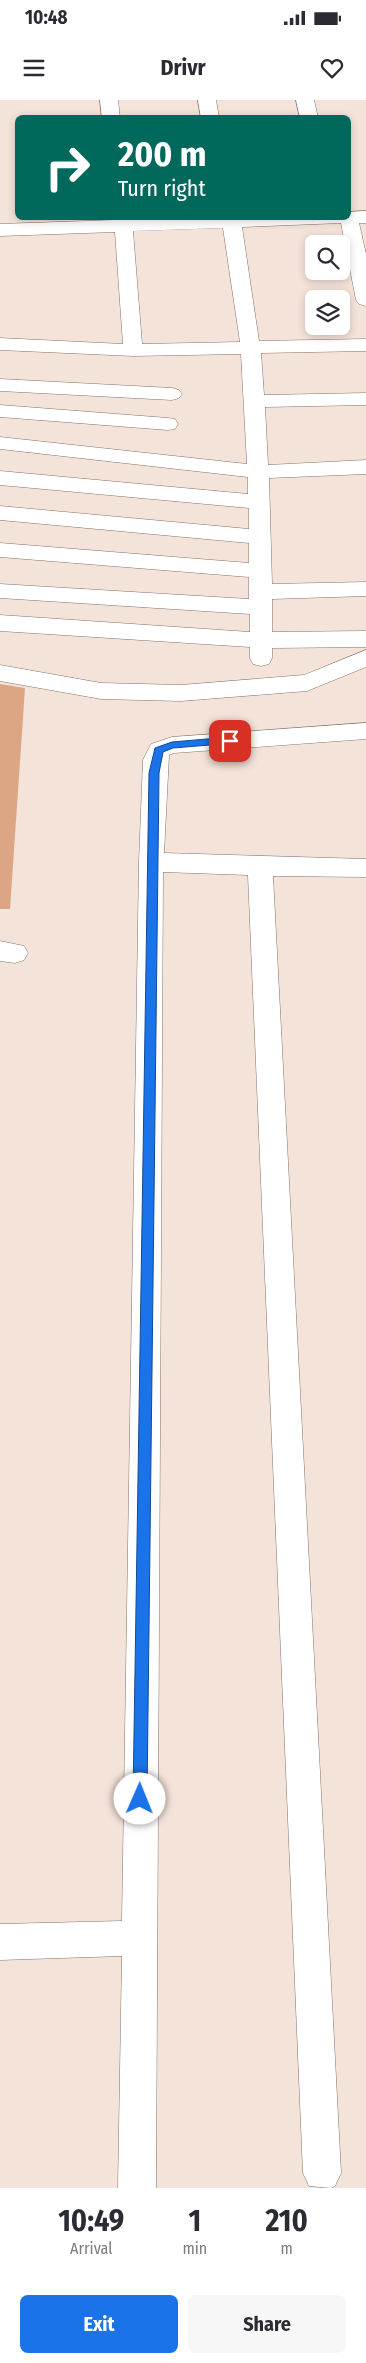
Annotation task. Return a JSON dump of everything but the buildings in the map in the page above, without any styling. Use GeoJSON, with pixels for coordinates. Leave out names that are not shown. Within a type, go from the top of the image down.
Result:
{"type":"FeatureCollection","features":[{"type":"Feature","properties":{"kind":"street"},"geometry":{"type":"LineString","coordinates":[[109,100],[111,115]]}},
{"type":"Feature","properties":{"kind":"street"},"geometry":{"type":"LineString","coordinates":[[207,100],[210,115]]}},
{"type":"Feature","properties":{"kind":"street"},"geometry":{"type":"LineString","coordinates":[[305,100],[308,115]]}},
{"type":"Feature","properties":{"kind":"street"},"geometry":{"type":"LineString","coordinates":[[351,218],[366,217]]}},
{"type":"Feature","properties":{"kind":"street"},"geometry":{"type":"LineString","coordinates":[[0,230],[123,222],[232,220],[250,346],[255,402],[259,472],[261,649]]}},
{"type":"Feature","properties":{"kind":"street"},"geometry":{"type":"LineString","coordinates":[[338,220],[366,300]]}},
{"type":"Feature","properties":{"kind":"street"},"geometry":{"type":"LineString","coordinates":[[123,222],[133,350]]}},
{"type":"Feature","properties":{"kind":"street"},"geometry":{"type":"LineString","coordinates":[[0,344],[133,350],[366,345]]}},
{"type":"Feature","properties":{"kind":"street"},"geometry":{"type":"LineString","coordinates":[[0,385],[172,394]]}},
{"type":"Feature","properties":{"kind":"street"},"geometry":{"type":"LineString","coordinates":[[255,402],[366,399]]}},
{"type":"Feature","properties":{"kind":"street"},"geometry":{"type":"LineString","coordinates":[[0,411],[168,424]]}},
{"type":"Feature","properties":{"kind":"street"},"geometry":{"type":"LineString","coordinates":[[0,443],[259,472],[366,467]]}},
{"type":"Feature","properties":{"kind":"street"},"geometry":{"type":"LineString","coordinates":[[0,478],[259,502]]}},
{"type":"Feature","properties":{"kind":"street"},"geometry":{"type":"LineString","coordinates":[[0,513],[259,537]]}},
{"type":"Feature","properties":{"kind":"street"},"geometry":{"type":"LineString","coordinates":[[0,550],[260,590]]}},
{"type":"Feature","properties":{"kind":"street"},"geometry":{"type":"LineString","coordinates":[[0,591],[366,589]]}},
{"type":"Feature","properties":{"kind":"street"},"geometry":{"type":"LineString","coordinates":[[0,624],[261,649],[366,639]]}},
{"type":"Feature","properties":{"kind":"street"},"geometry":{"type":"LineString","coordinates":[[0,673],[100,691],[181,693],[307,683],[366,658]]}},
{"type":"Feature","properties":{"kind":"street"},"geometry":{"type":"LineString","coordinates":[[137,2188],[151,862],[154,773],[159,750],[172,745],[366,731]]}},
{"type":"Feature","properties":{"kind":"street"},"geometry":{"type":"LineString","coordinates":[[151,862],[366,868]]}},
{"type":"Feature","properties":{"kind":"street"},"geometry":{"type":"LineString","coordinates":[[260,866],[322,2173]]}},
{"type":"Feature","properties":{"kind":"street"},"geometry":{"type":"LineString","coordinates":[[0,1942],[139,1938]]}},
{"type":"Feature","properties":{"kind":"shaded area"},"geometry":{"type":"Polygon","coordinates":[[[0,684],[25,688],[10,909],[0,909],[0,684]]]}},
{"type":"Feature","properties":{"kind":"route"},"geometry":{"type":"LineString","coordinates":[[140,1799],[151,862],[155,760],[159,750],[172,745],[230,741]]}}]}
